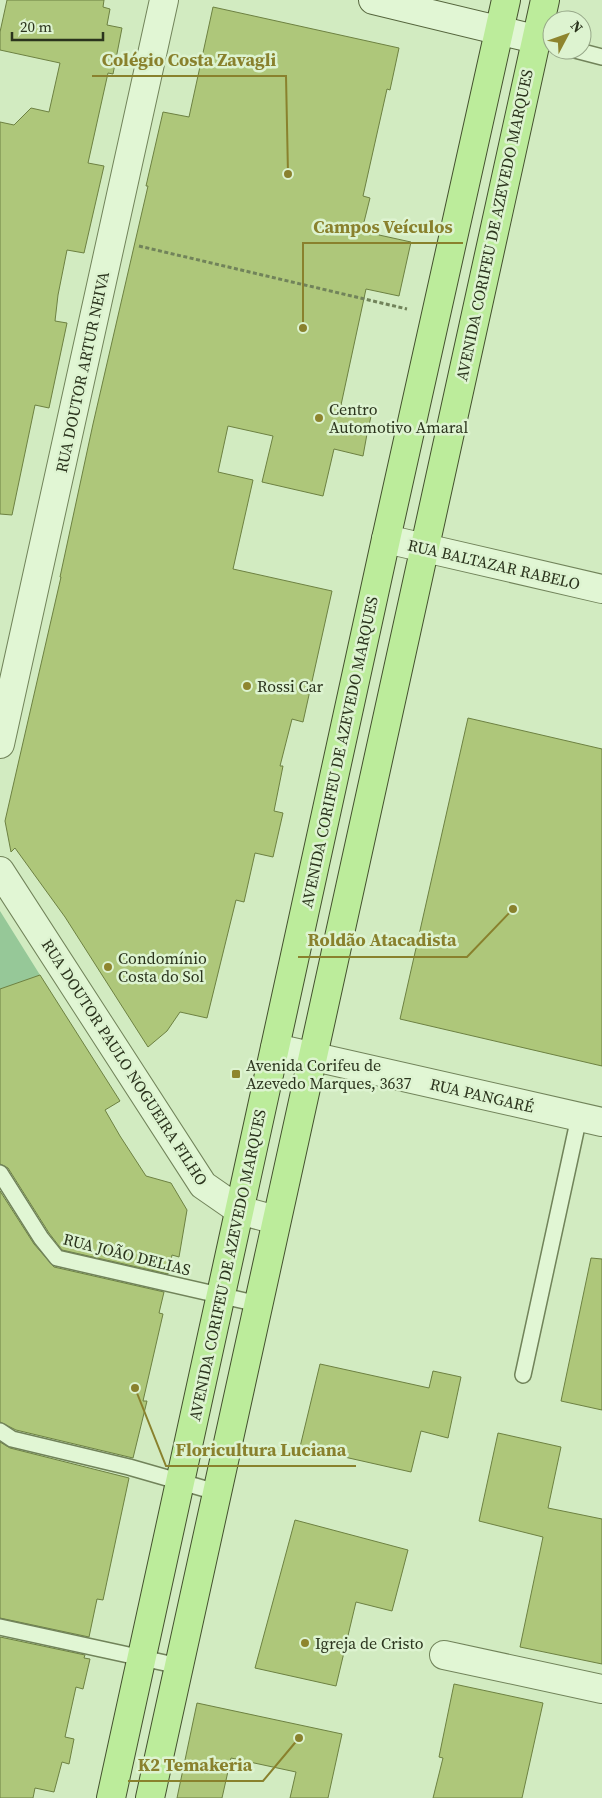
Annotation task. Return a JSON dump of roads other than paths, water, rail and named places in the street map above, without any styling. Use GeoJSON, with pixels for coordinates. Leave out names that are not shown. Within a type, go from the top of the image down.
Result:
{"type":"FeatureCollection","features":[{"type":"Feature","properties":{"kind":"main road","name":"AVENIDA CORIFEU DE AZEVEDO MARQUES"},"geometry":{"type":"LineString","coordinates":[[111,1798],[506,0]]}},
{"type":"Feature","properties":{"kind":"main road","name":"AVENIDA CORIFEU DE AZEVEDO MARQUES"},"geometry":{"type":"LineString","coordinates":[[150,1798],[423,548],[542,49]]}},
{"type":"Feature","properties":{"kind":"street","name":"RUA DOUTOR ARTUR NEIVA"},"geometry":{"type":"LineString","coordinates":[[0,744],[164,0]]}},
{"type":"Feature","properties":{"kind":"street"},"geometry":{"type":"LineString","coordinates":[[373,0],[542,41]]}},
{"type":"Feature","properties":{"kind":"street","name":"RUA BALTAZAR RABELO"},"geometry":{"type":"LineString","coordinates":[[386,540],[602,589]]}},
{"type":"Feature","properties":{"kind":"street","name":"RUA DOUTOR PAULO NOGUEIRA FILHO"},"geometry":{"type":"LineString","coordinates":[[0,871],[203,1185],[239,1210],[276,1220]]}},
{"type":"Feature","properties":{"kind":"street","name":"RUA PANGARÉ"},"geometry":{"type":"LineString","coordinates":[[275,1048],[591,1119]]}},
{"type":"Feature","properties":{"kind":"street"},"geometry":{"type":"LineString","coordinates":[[444,1655],[602,1689]]}},
{"type":"Feature","properties":{"kind":"lane"},"geometry":{"type":"LineString","coordinates":[[523,1375],[591,1119]]}},
{"type":"Feature","properties":{"kind":"lane","name":"RUA JOÃO DELIAS"},"geometry":{"type":"LineString","coordinates":[[0,1173],[41,1238],[58,1258],[258,1304]]}},
{"type":"Feature","properties":{"kind":"lane"},"geometry":{"type":"LineString","coordinates":[[0,1431],[12,1439],[129,1467],[216,1492]]}},
{"type":"Feature","properties":{"kind":"lane"},"geometry":{"type":"LineString","coordinates":[[0,1627],[179,1666]]}},
{"type":"Feature","properties":{"kind":"place","name":"Colégio Costa Zavagli"},"geometry":{"type":"Point","coordinates":[288,174]}},
{"type":"Feature","properties":{"kind":"place","name":"Campos Veículos"},"geometry":{"type":"Point","coordinates":[303,328]}},
{"type":"Feature","properties":{"kind":"place","name":"Centro Automotivo Amaral"},"geometry":{"type":"Point","coordinates":[319,418]}},
{"type":"Feature","properties":{"kind":"place","name":"Rossi Car"},"geometry":{"type":"Point","coordinates":[247,686]}},
{"type":"Feature","properties":{"kind":"place","name":"Roldão Atacadista"},"geometry":{"type":"Point","coordinates":[513,909]}},
{"type":"Feature","properties":{"kind":"place","name":"Condomínio Costa do Sol"},"geometry":{"type":"Point","coordinates":[108,967]}},
{"type":"Feature","properties":{"kind":"place","name":"Avenida Corifeu de Azevedo Marques, 3637"},"geometry":{"type":"Point","coordinates":[236,1074]}},
{"type":"Feature","properties":{"kind":"place","name":"Floricultura Luciana"},"geometry":{"type":"Point","coordinates":[135,1388]}},
{"type":"Feature","properties":{"kind":"place","name":"Igreja de Cristo"},"geometry":{"type":"Point","coordinates":[305,1643]}},
{"type":"Feature","properties":{"kind":"place","name":"K2 Temakeria"},"geometry":{"type":"Point","coordinates":[299,1738]}}]}
